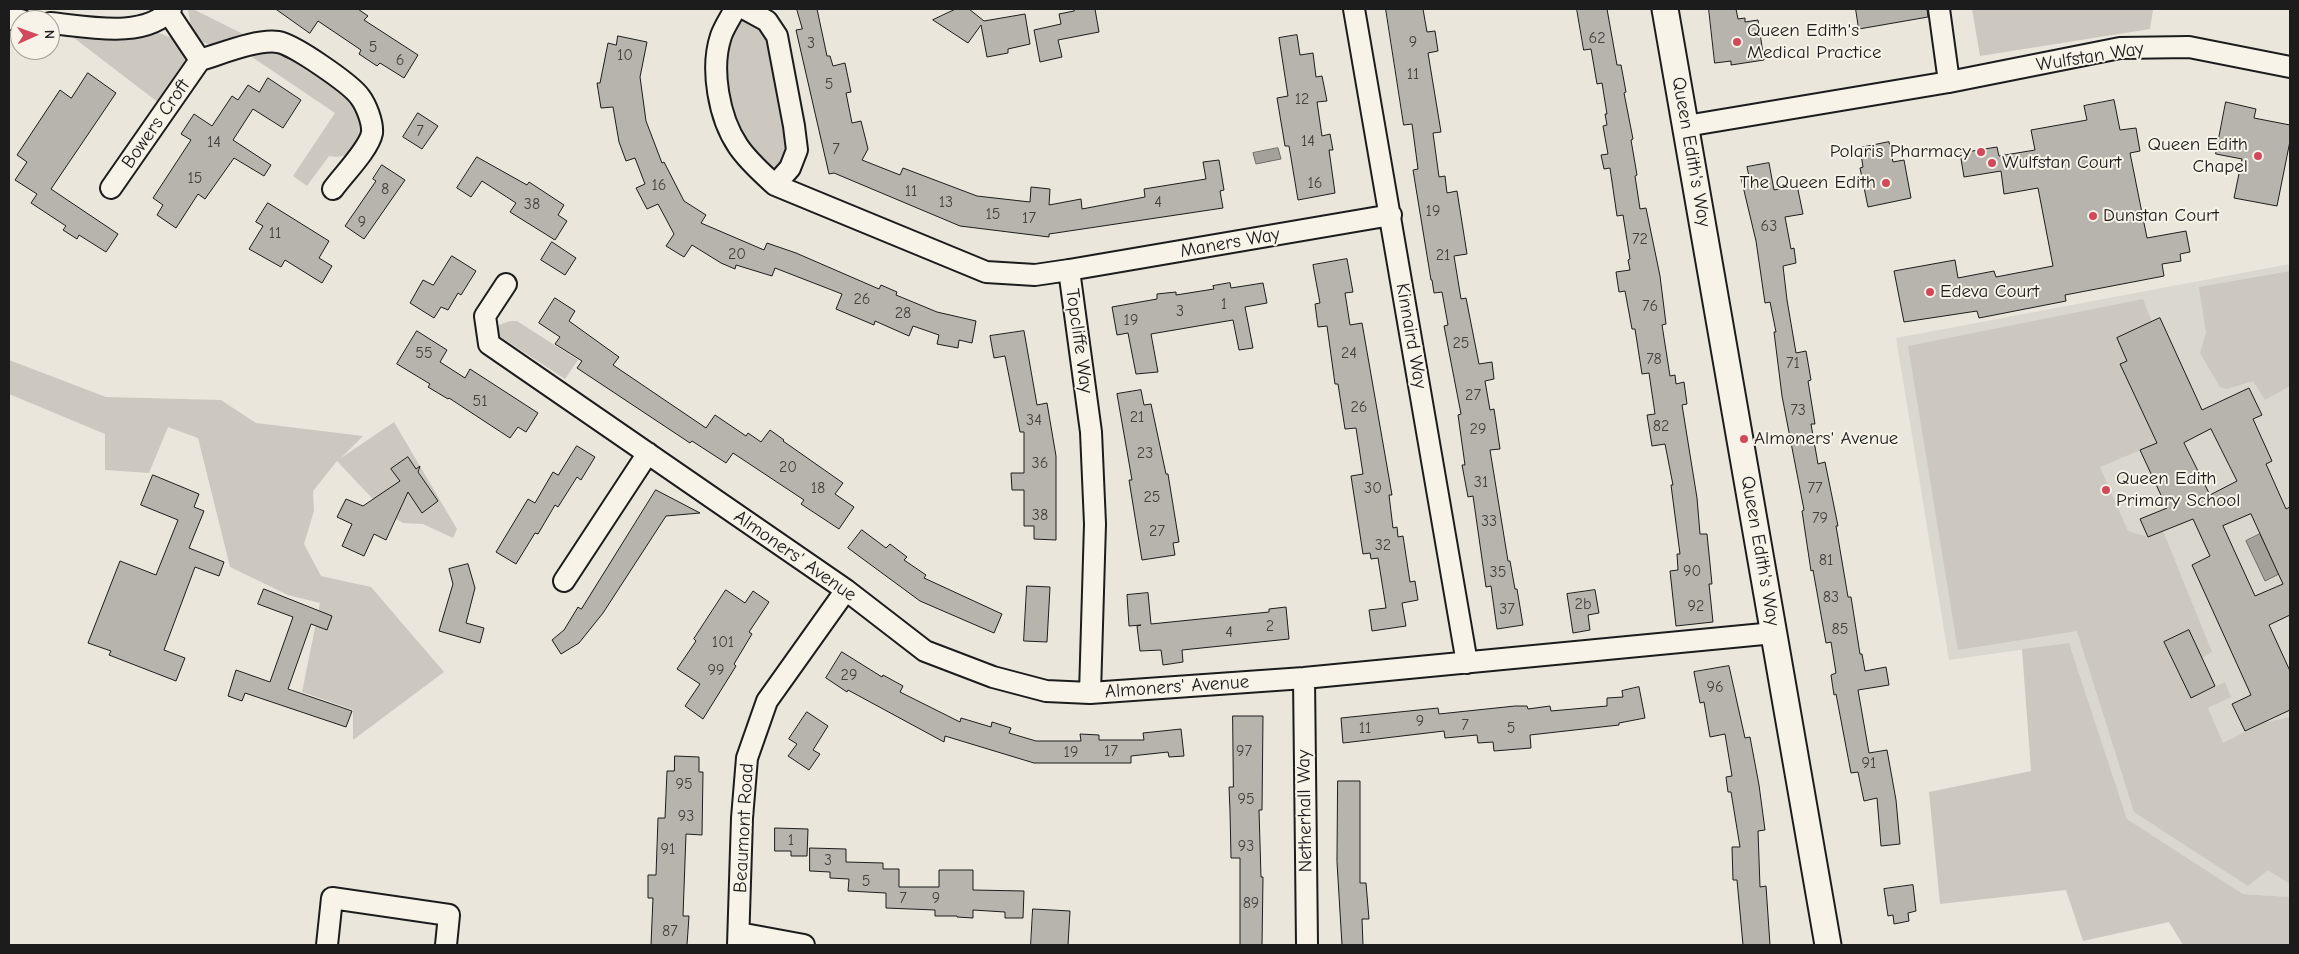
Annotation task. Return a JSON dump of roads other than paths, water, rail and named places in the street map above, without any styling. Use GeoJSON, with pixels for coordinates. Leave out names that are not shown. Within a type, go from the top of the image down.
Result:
{"type":"FeatureCollection","features":[{"type":"Feature","properties":{"kind":"street","name":"Topcliffe Way"},"geometry":{"type":"LineString","coordinates":[[735,9],[721,36],[716,71],[720,103],[738,145],[756,168],[775,185],[986,272],[1035,275],[1069,270],[1092,441],[1096,524],[1090,693]]}},
{"type":"Feature","properties":{"kind":"street"},"geometry":{"type":"LineString","coordinates":[[746,9],[767,21],[777,36],[794,126],[797,150],[790,168],[775,185]]}},
{"type":"Feature","properties":{"kind":"street","name":"Kinnaird Way"},"geometry":{"type":"LineString","coordinates":[[1354,9],[1467,663]]}},
{"type":"Feature","properties":{"kind":"street","name":"Queen Edith's Way"},"geometry":{"type":"LineString","coordinates":[[1665,9],[1828,945]]}},
{"type":"Feature","properties":{"kind":"street"},"geometry":{"type":"LineString","coordinates":[[1939,9],[1949,82]]}},
{"type":"Feature","properties":{"kind":"street"},"geometry":{"type":"LineString","coordinates":[[60,24],[119,29],[147,25],[170,10]]}},
{"type":"Feature","properties":{"kind":"street","name":"Bowers Croft"},"geometry":{"type":"LineString","coordinates":[[170,10],[200,60]]}},
{"type":"Feature","properties":{"kind":"street","name":"Bowers Croft"},"geometry":{"type":"LineString","coordinates":[[112,188],[200,60],[266,42],[280,42],[293,48],[343,80],[359,96],[368,112],[372,131],[368,142],[333,189]]}},
{"type":"Feature","properties":{"kind":"street","name":"Wulfstan Way"},"geometry":{"type":"LineString","coordinates":[[1686,126],[1949,82],[2120,48],[2189,47],[2290,67]]}},
{"type":"Feature","properties":{"kind":"street","name":"Maners Way"},"geometry":{"type":"LineString","coordinates":[[1069,270],[1391,215]]}},
{"type":"Feature","properties":{"kind":"street","name":"Almoners' Avenue"},"geometry":{"type":"LineString","coordinates":[[506,284],[486,316],[489,344],[846,590],[925,651],[993,677],[1046,691],[1090,693],[1304,678],[1774,633]]}},
{"type":"Feature","properties":{"kind":"street"},"geometry":{"type":"LineString","coordinates":[[564,581],[648,454]]}},
{"type":"Feature","properties":{"kind":"street","name":"Beaumont Road"},"geometry":{"type":"LineString","coordinates":[[738,939],[742,818],[747,758],[767,701],[846,590]]}},
{"type":"Feature","properties":{"kind":"street","name":"Netherhall Way"},"geometry":{"type":"LineString","coordinates":[[1304,678],[1307,945]]}},
{"type":"Feature","properties":{"kind":"street"},"geometry":{"type":"LineString","coordinates":[[327,945],[332,898],[448,915],[446,945]]}},
{"type":"Feature","properties":{"kind":"street"},"geometry":{"type":"LineString","coordinates":[[738,939],[804,945]]}},
{"type":"Feature","properties":{"kind":"place","name":"Queen Edith's Medical Practice"},"geometry":{"type":"Point","coordinates":[1737,42]}},
{"type":"Feature","properties":{"kind":"place","name":"Polaris Pharmacy"},"geometry":{"type":"Point","coordinates":[1981,152]}},
{"type":"Feature","properties":{"kind":"place","name":"Queen Edith Chapel"},"geometry":{"type":"Point","coordinates":[2258,156]}},
{"type":"Feature","properties":{"kind":"place","name":"Wulfstan Court"},"geometry":{"type":"Point","coordinates":[1992,163]}},
{"type":"Feature","properties":{"kind":"place","name":"The Queen Edith"},"geometry":{"type":"Point","coordinates":[1886,183]}},
{"type":"Feature","properties":{"kind":"place","name":"Dunstan Court"},"geometry":{"type":"Point","coordinates":[2093,216]}},
{"type":"Feature","properties":{"kind":"place","name":"Edeva Court"},"geometry":{"type":"Point","coordinates":[1930,292]}},
{"type":"Feature","properties":{"kind":"place","name":"Almoners' Avenue"},"geometry":{"type":"Point","coordinates":[1744,439]}},
{"type":"Feature","properties":{"kind":"place","name":"Queen Edith Primary School"},"geometry":{"type":"Point","coordinates":[2106,490]}}]}
